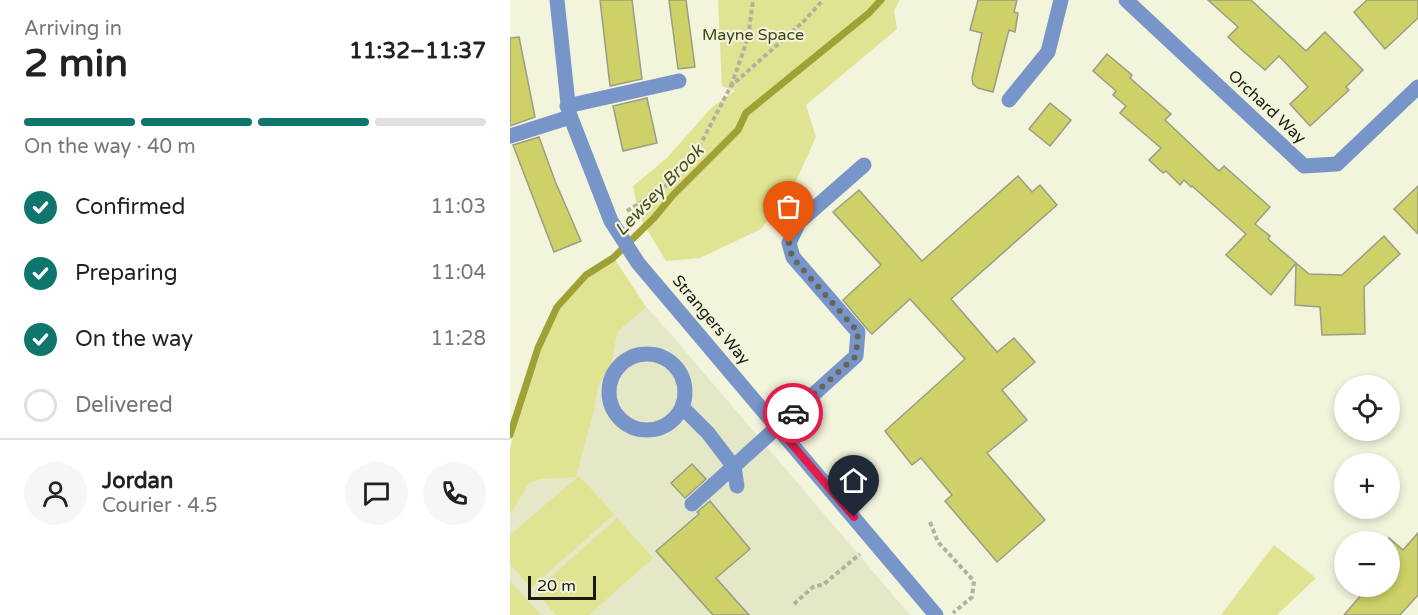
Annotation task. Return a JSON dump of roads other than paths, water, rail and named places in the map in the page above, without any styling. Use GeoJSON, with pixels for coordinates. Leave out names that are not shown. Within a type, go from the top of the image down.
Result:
{"type":"FeatureCollection","features":[{"type":"Feature","properties":{"kind":"street","name":"Strangers Way"},"geometry":{"type":"LineString","coordinates":[[557,0],[568,111],[611,221],[638,262],[936,615]]}},
{"type":"Feature","properties":{"kind":"street"},"geometry":{"type":"LineString","coordinates":[[1009,100],[1048,52],[1061,0]]}},
{"type":"Feature","properties":{"kind":"street","name":"Orchard Way"},"geometry":{"type":"LineString","coordinates":[[1126,0],[1304,166],[1337,164],[1418,87]]}},
{"type":"Feature","properties":{"kind":"street"},"geometry":{"type":"LineString","coordinates":[[510,136],[568,111],[680,81]]}},
{"type":"Feature","properties":{"kind":"street"},"geometry":{"type":"LineString","coordinates":[[692,504],[856,356],[858,332],[792,257],[789,243],[799,222],[864,165]]}},
{"type":"Feature","properties":{"kind":"street"},"geometry":{"type":"LineString","coordinates":[[645,354],[658,356],[669,361],[678,370],[684,382],[685,394],[682,407],[676,417],[666,425],[654,430],[636,429],[619,419],[612,409],[608,397],[609,385],[614,373],[622,363],[633,356],[645,354]]}},
{"type":"Feature","properties":{"kind":"street"},"geometry":{"type":"LineString","coordinates":[[682,407],[708,433],[734,467],[737,486]]}},
{"type":"Feature","properties":{"kind":"waterway","name":"Lewsey Brook"},"geometry":{"type":"LineString","coordinates":[[510,435],[538,348],[557,307],[586,275],[613,258],[654,218],[673,195],[738,130],[746,113],[869,13],[881,0]]}},
{"type":"Feature","properties":{"kind":"park label","name":"Mayne Space"},"geometry":{"type":"Point","coordinates":[753,35]}}]}
